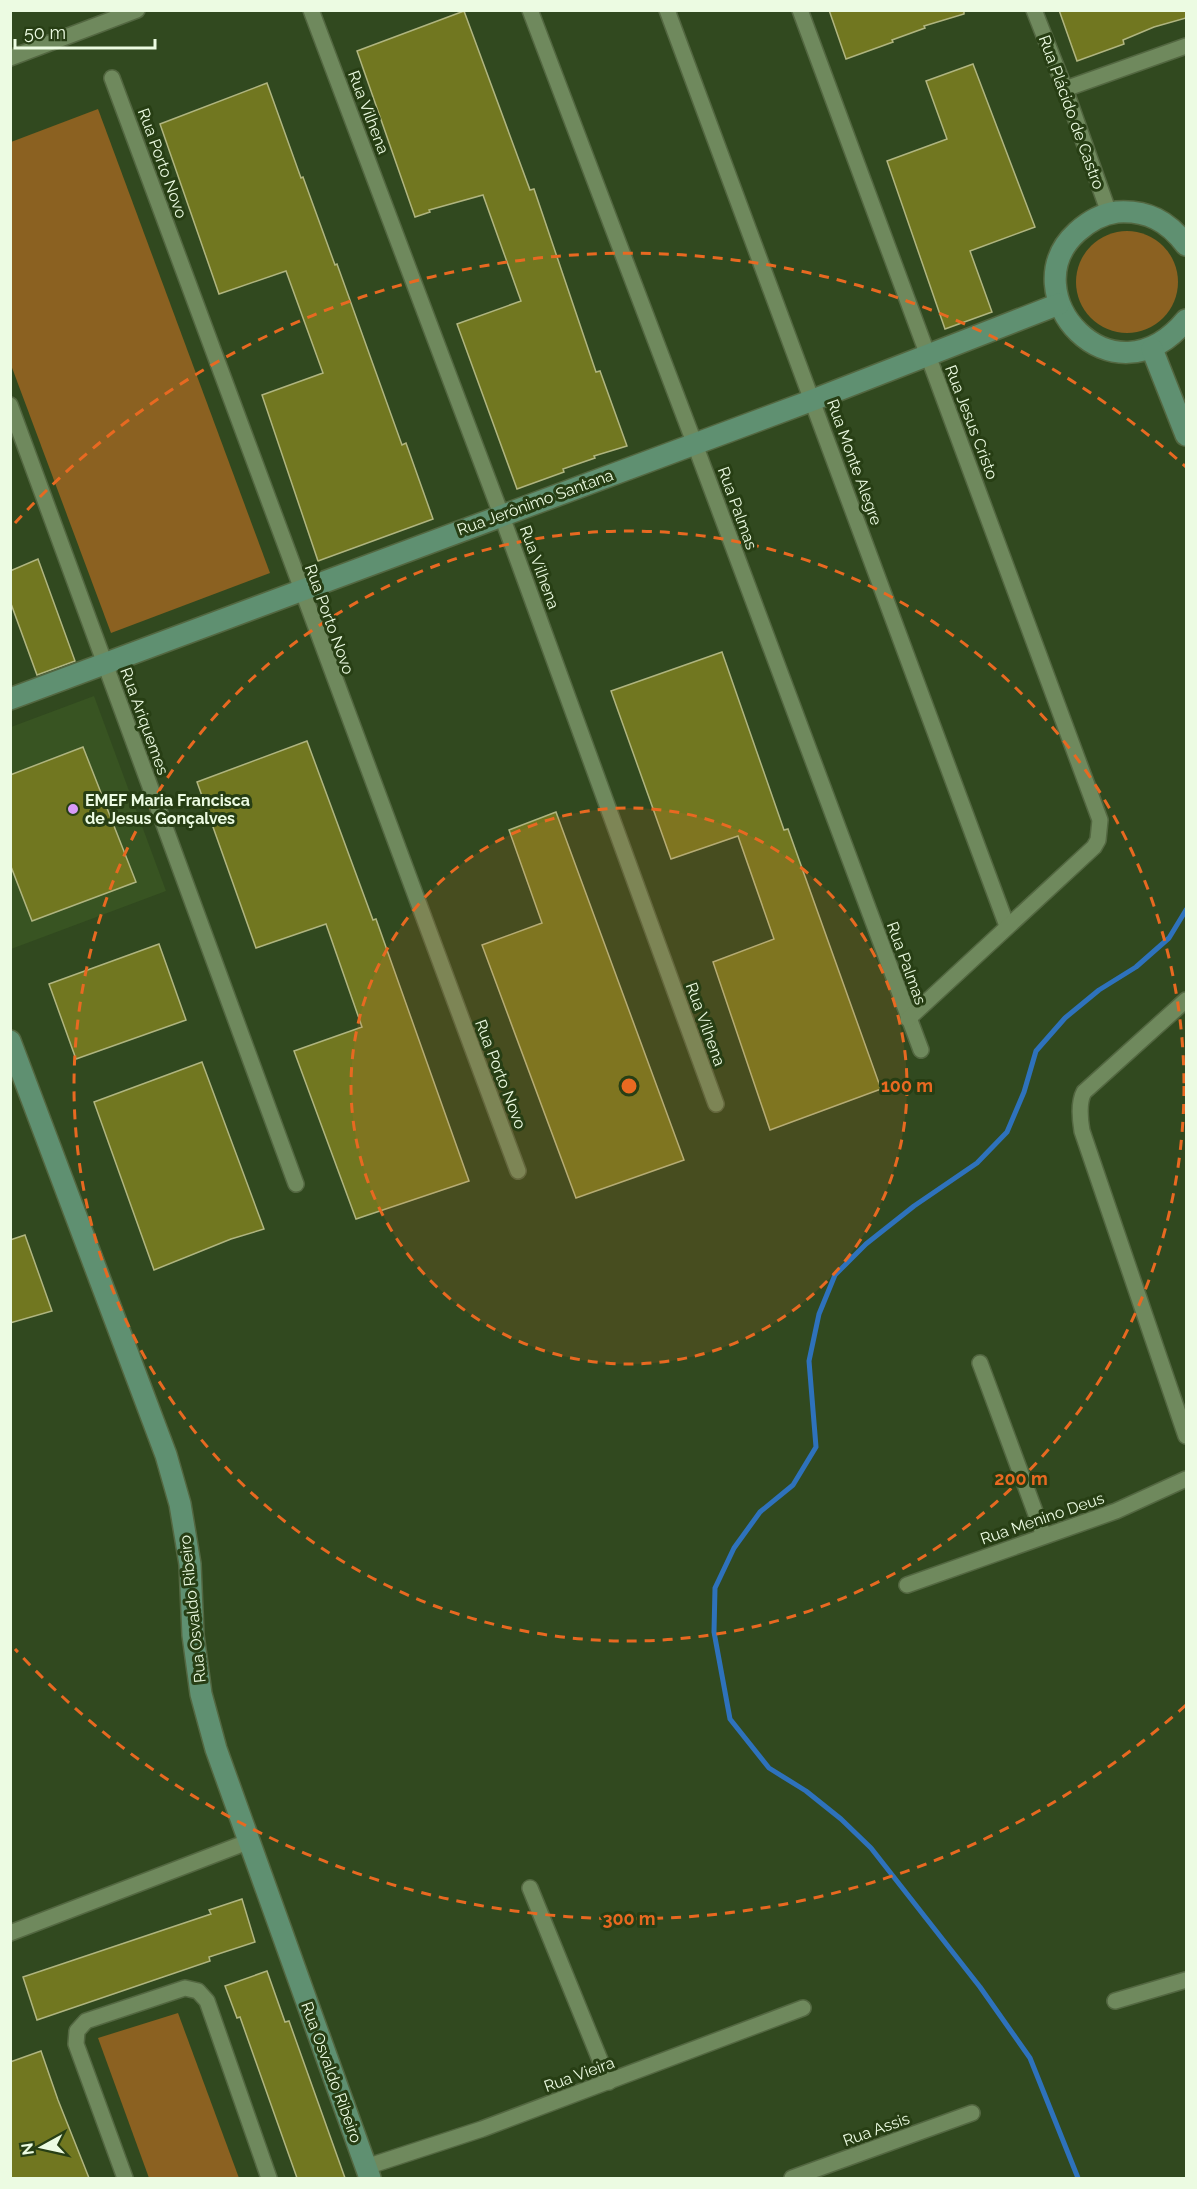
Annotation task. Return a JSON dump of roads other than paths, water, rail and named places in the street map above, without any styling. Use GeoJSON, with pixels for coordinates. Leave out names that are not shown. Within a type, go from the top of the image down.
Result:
{"type":"FeatureCollection","features":[{"type":"Feature","properties":{"kind":"street"},"geometry":{"type":"LineString","coordinates":[[10,58],[137,10]]}},
{"type":"Feature","properties":{"kind":"street","name":"Rua Vilhena"},"geometry":{"type":"LineString","coordinates":[[311,10],[501,514],[716,1104]]}},
{"type":"Feature","properties":{"kind":"street","name":"Rua Palmas"},"geometry":{"type":"LineString","coordinates":[[530,10],[921,1050]]}},
{"type":"Feature","properties":{"kind":"street","name":"Rua Monte Alegre"},"geometry":{"type":"LineString","coordinates":[[667,10],[1007,926]]}},
{"type":"Feature","properties":{"kind":"street","name":"Rua Jesus Cristo"},"geometry":{"type":"LineString","coordinates":[[800,10],[1096,806],[1100,831],[1094,847],[1007,926]]}},
{"type":"Feature","properties":{"kind":"street","name":"Rua Plácido de Castro"},"geometry":{"type":"LineString","coordinates":[[1034,10],[1065,88],[1109,213]]}},
{"type":"Feature","properties":{"kind":"street"},"geometry":{"type":"LineString","coordinates":[[1065,88],[1186,46]]}},
{"type":"Feature","properties":{"kind":"street","name":"Rua Porto Novo"},"geometry":{"type":"LineString","coordinates":[[112,78],[300,590],[518,1171]]}},
{"type":"Feature","properties":{"kind":"street"},"geometry":{"type":"LineString","coordinates":[[1186,245],[1175,230],[1156,217],[1133,211],[1109,213],[1088,222],[1071,238],[1060,258],[1056,280],[1059,304],[1070,324],[1086,340],[1107,350],[1130,353],[1152,348],[1173,336],[1186,320]]}},
{"type":"Feature","properties":{"kind":"street","name":"Rua Jerônimo Santana"},"geometry":{"type":"LineString","coordinates":[[10,699],[694,442],[813,400],[1059,304]]}},
{"type":"Feature","properties":{"kind":"street"},"geometry":{"type":"LineString","coordinates":[[1152,348],[1186,435]]}},
{"type":"Feature","properties":{"kind":"street","name":"Rua Ariquemes"},"geometry":{"type":"LineString","coordinates":[[10,405],[296,1184]]}},
{"type":"Feature","properties":{"kind":"street"},"geometry":{"type":"LineString","coordinates":[[908,1019],[1007,926]]}},
{"type":"Feature","properties":{"kind":"street"},"geometry":{"type":"LineString","coordinates":[[1186,1000],[1084,1092],[1081,1097],[1080,1117],[1085,1141],[1186,1436]]}},
{"type":"Feature","properties":{"kind":"street","name":"Rua Osvaldo Ribeiro"},"geometry":{"type":"LineString","coordinates":[[10,1041],[166,1455],[180,1504],[190,1564],[193,1635],[201,1694],[216,1749],[368,2173]]}},
{"type":"Feature","properties":{"kind":"street"},"geometry":{"type":"LineString","coordinates":[[980,1363],[1044,1536]]}},
{"type":"Feature","properties":{"kind":"street","name":"Rua Menino Deus"},"geometry":{"type":"LineString","coordinates":[[907,1585],[1116,1511],[1186,1479]]}},
{"type":"Feature","properties":{"kind":"street"},"geometry":{"type":"LineString","coordinates":[[10,1933],[250,1841]]}},
{"type":"Feature","properties":{"kind":"street"},"geometry":{"type":"LineString","coordinates":[[530,1888],[609,2082]]}},
{"type":"Feature","properties":{"kind":"street"},"geometry":{"type":"LineString","coordinates":[[1115,2001],[1186,1980]]}},
{"type":"Feature","properties":{"kind":"street"},"geometry":{"type":"LineString","coordinates":[[125,2178],[76,2044],[77,2031],[86,2021],[185,1988],[198,1991],[207,2001],[269,2178]]}},
{"type":"Feature","properties":{"kind":"street","name":"Rua Vieira"},"geometry":{"type":"LineString","coordinates":[[368,2173],[803,2008]]}},
{"type":"Feature","properties":{"kind":"street","name":"Rua Assis"},"geometry":{"type":"LineString","coordinates":[[792,2178],[972,2113]]}},
{"type":"Feature","properties":{"kind":"waterway"},"geometry":{"type":"LineString","coordinates":[[1078,2178],[1030,2058],[980,1987],[871,1848],[841,1819],[806,1791],[769,1768],[730,1719],[714,1632],[715,1588],[734,1548],[760,1512],[793,1485],[816,1447],[809,1361],[819,1314],[835,1275],[866,1244],[914,1206],[977,1163],[1007,1132],[1024,1092],[1036,1051],[1065,1018],[1099,990],[1136,967],[1169,938],[1186,910]]}},
{"type":"Feature","properties":{"kind":"place","name":"EMEF Maria Francisca de Jesus Gonçalves"},"geometry":{"type":"Point","coordinates":[73,809]}}]}
